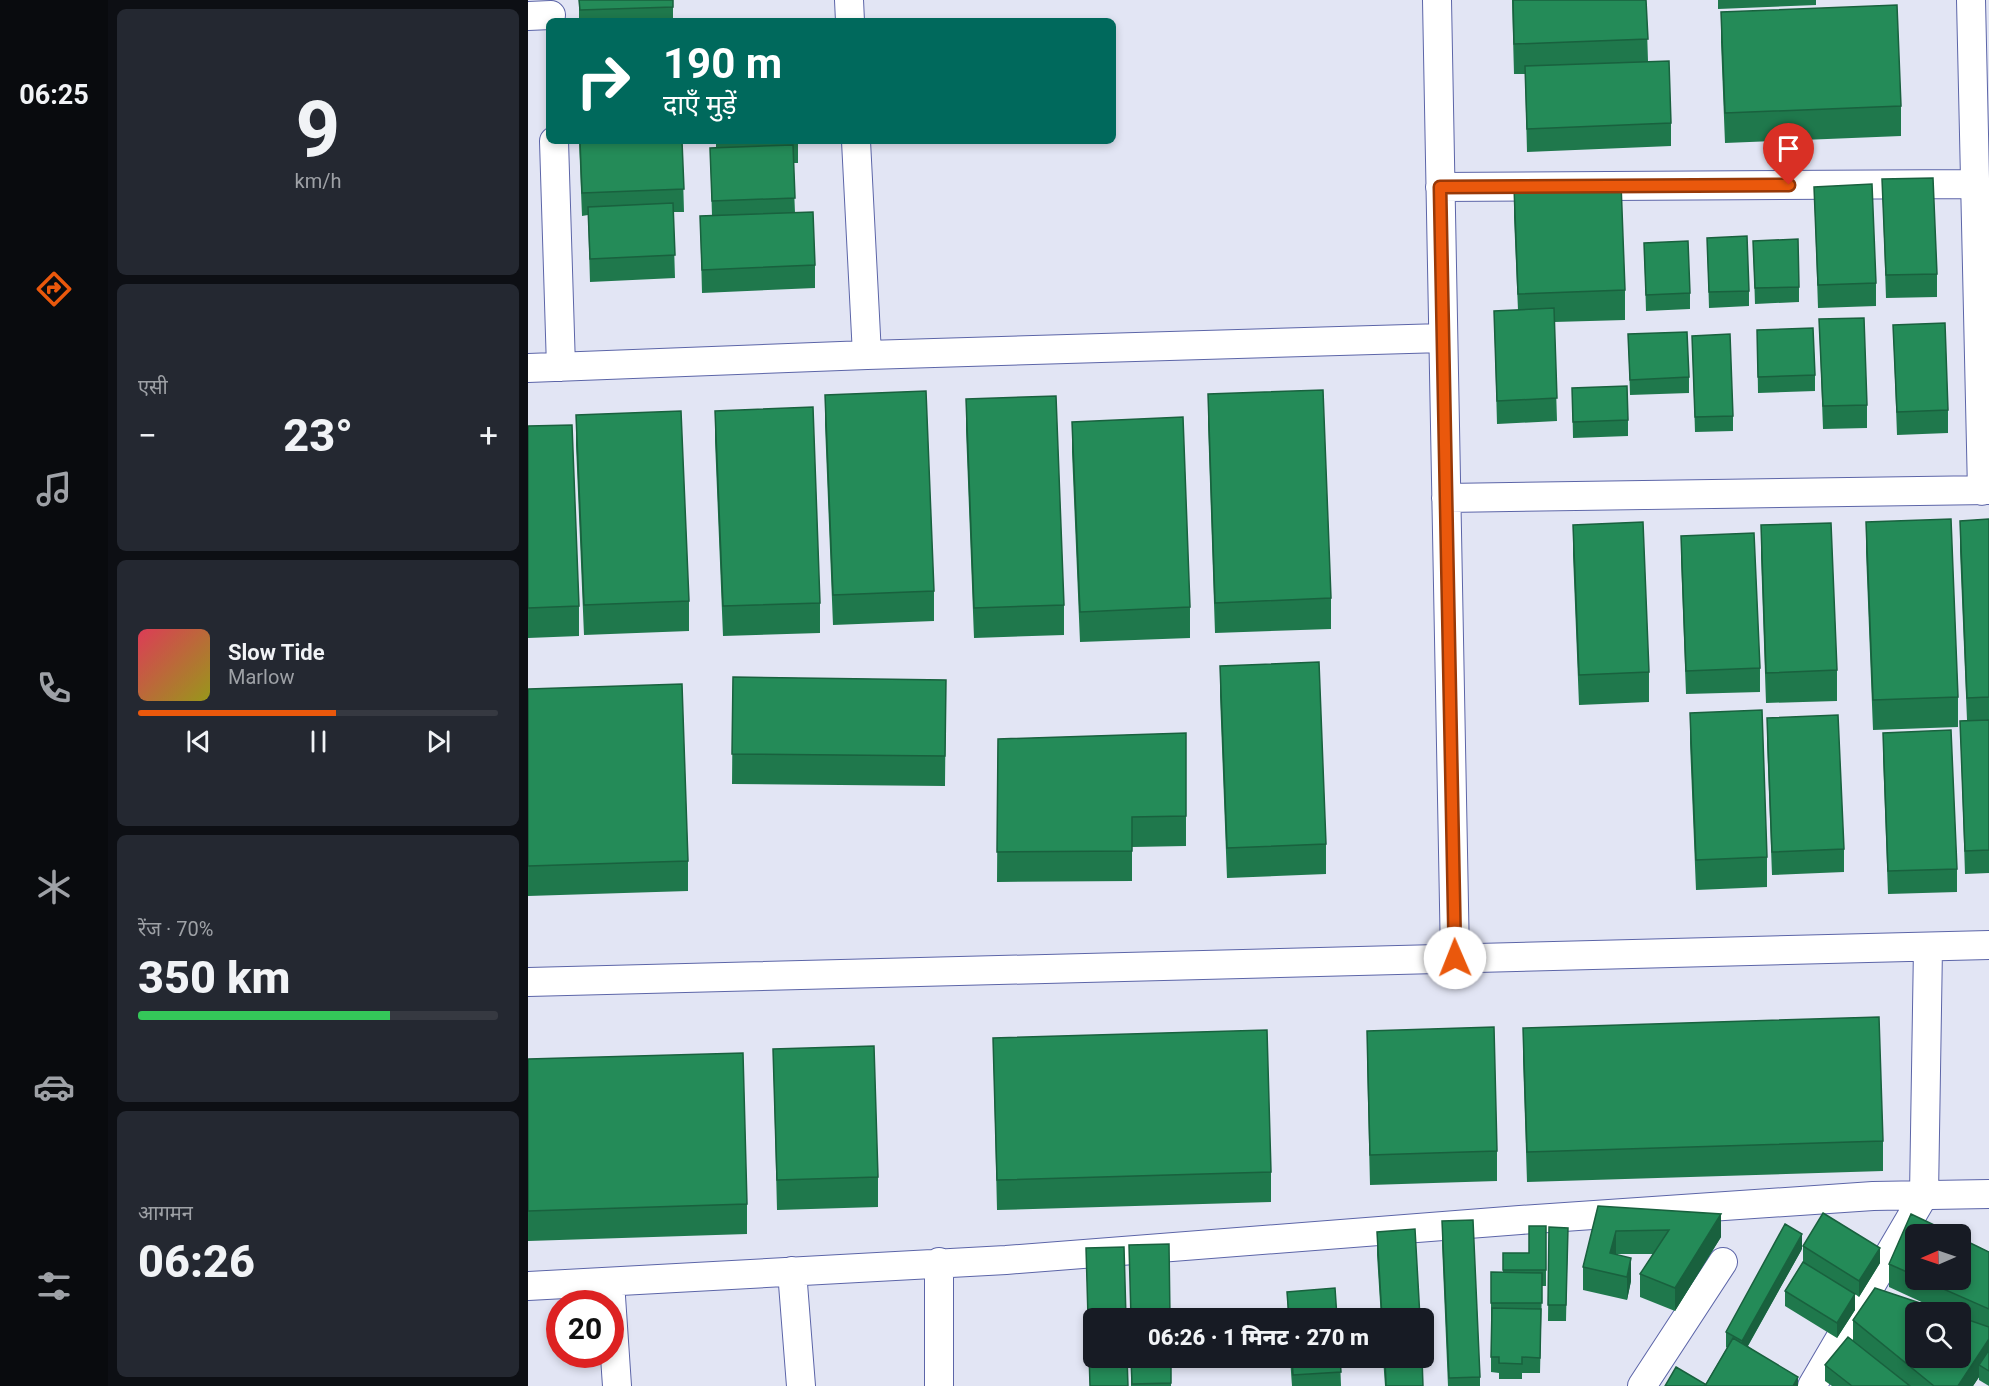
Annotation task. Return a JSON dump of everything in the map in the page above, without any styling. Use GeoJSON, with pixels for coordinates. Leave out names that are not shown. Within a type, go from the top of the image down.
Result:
{"type":"FeatureCollection","features":[{"type":"Feature","properties":{"kind":"street"},"geometry":{"type":"LineString","coordinates":[[849,0],[850,18]]}},
{"type":"Feature","properties":{"kind":"street"},"geometry":{"type":"LineString","coordinates":[[1437,0],[1455,958]]}},
{"type":"Feature","properties":{"kind":"street"},"geometry":{"type":"LineString","coordinates":[[1446,498],[1986,491],[1971,0]]}},
{"type":"Feature","properties":{"kind":"street"},"geometry":{"type":"LineString","coordinates":[[554,144],[561,367]]}},
{"type":"Feature","properties":{"kind":"street"},"geometry":{"type":"LineString","coordinates":[[856,144],[867,355]]}},
{"type":"Feature","properties":{"kind":"street"},"geometry":{"type":"LineString","coordinates":[[1440,187],[1975,184]]}},
{"type":"Feature","properties":{"kind":"street"},"geometry":{"type":"LineString","coordinates":[[528,368],[867,355],[1443,338]]}},
{"type":"Feature","properties":{"kind":"street"},"geometry":{"type":"LineString","coordinates":[[528,982],[1989,945]]}},
{"type":"Feature","properties":{"kind":"street"},"geometry":{"type":"LineString","coordinates":[[1812,1386],[1924,1195],[1928,946]]}},
{"type":"Feature","properties":{"kind":"street"},"geometry":{"type":"LineString","coordinates":[[528,1286],[1006,1260],[1532,1219],[1873,1196],[1989,1194]]}},
{"type":"Feature","properties":{"kind":"street"},"geometry":{"type":"LineString","coordinates":[[939,1262],[939,1386]]}},
{"type":"Feature","properties":{"kind":"street"},"geometry":{"type":"LineString","coordinates":[[1642,1386],[1723,1262]]}},
{"type":"Feature","properties":{"kind":"street"},"geometry":{"type":"LineString","coordinates":[[792,1271],[801,1386]]}},
{"type":"Feature","properties":{"kind":"street"},"geometry":{"type":"LineString","coordinates":[[610,1282],[617,1386]]}},
{"type":"Feature","properties":{"kind":"building"},"geometry":{"type":"Polygon","coordinates":[[[579,0],[673,0],[673,7],[580,10],[579,0]]]}},
{"type":"Feature","properties":{"kind":"building"},"geometry":{"type":"Polygon","coordinates":[[[1513,0],[1646,0],[1648,39],[1514,44],[1513,0]]]}},
{"type":"Feature","properties":{"kind":"building"},"geometry":{"type":"Polygon","coordinates":[[[1897,5],[1901,106],[1725,113],[1721,12],[1897,5]]]}},
{"type":"Feature","properties":{"kind":"building"},"geometry":{"type":"Polygon","coordinates":[[[1669,61],[1671,123],[1527,129],[1525,66],[1669,61]]]}},
{"type":"Feature","properties":{"kind":"building"},"geometry":{"type":"Polygon","coordinates":[[[580,144],[682,144],[684,189],[582,193],[580,144]]]}},
{"type":"Feature","properties":{"kind":"building"},"geometry":{"type":"Polygon","coordinates":[[[793,145],[795,198],[712,201],[710,148],[793,145]]]}},
{"type":"Feature","properties":{"kind":"building"},"geometry":{"type":"Polygon","coordinates":[[[1933,178],[1937,274],[1886,275],[1882,179],[1933,178]]]}},
{"type":"Feature","properties":{"kind":"building"},"geometry":{"type":"Polygon","coordinates":[[[1621,183],[1625,290],[1518,294],[1514,187],[1621,183]]]}},
{"type":"Feature","properties":{"kind":"building"},"geometry":{"type":"Polygon","coordinates":[[[1872,184],[1876,283],[1818,285],[1814,187],[1872,184]]]}},
{"type":"Feature","properties":{"kind":"building"},"geometry":{"type":"Polygon","coordinates":[[[673,203],[675,255],[590,259],[588,207],[673,203]]]}},
{"type":"Feature","properties":{"kind":"building"},"geometry":{"type":"Polygon","coordinates":[[[813,212],[815,265],[702,270],[700,216],[813,212]]]}},
{"type":"Feature","properties":{"kind":"building"},"geometry":{"type":"Polygon","coordinates":[[[1747,236],[1749,291],[1709,292],[1707,238],[1747,236]]]}},
{"type":"Feature","properties":{"kind":"building"},"geometry":{"type":"Polygon","coordinates":[[[1798,239],[1799,287],[1755,288],[1753,241],[1798,239]]]}},
{"type":"Feature","properties":{"kind":"building"},"geometry":{"type":"Polygon","coordinates":[[[1688,241],[1690,293],[1646,295],[1644,243],[1688,241]]]}},
{"type":"Feature","properties":{"kind":"building"},"geometry":{"type":"Polygon","coordinates":[[[1554,308],[1557,398],[1497,401],[1494,311],[1554,308]]]}},
{"type":"Feature","properties":{"kind":"building"},"geometry":{"type":"Polygon","coordinates":[[[1864,318],[1867,405],[1823,406],[1819,319],[1864,318]]]}},
{"type":"Feature","properties":{"kind":"building"},"geometry":{"type":"Polygon","coordinates":[[[1945,323],[1948,410],[1897,412],[1893,325],[1945,323]]]}},
{"type":"Feature","properties":{"kind":"building"},"geometry":{"type":"Polygon","coordinates":[[[1813,328],[1815,375],[1758,377],[1757,330],[1813,328]]]}},
{"type":"Feature","properties":{"kind":"building"},"geometry":{"type":"Polygon","coordinates":[[[1687,332],[1689,377],[1630,380],[1628,334],[1687,332]]]}},
{"type":"Feature","properties":{"kind":"building"},"geometry":{"type":"Polygon","coordinates":[[[1730,334],[1733,416],[1695,417],[1692,336],[1730,334]]]}},
{"type":"Feature","properties":{"kind":"building"},"geometry":{"type":"Polygon","coordinates":[[[1627,386],[1628,420],[1573,422],[1572,388],[1627,386]]]}},
{"type":"Feature","properties":{"kind":"building"},"geometry":{"type":"Polygon","coordinates":[[[1323,390],[1331,598],[1215,603],[1208,394],[1323,390]]]}},
{"type":"Feature","properties":{"kind":"building"},"geometry":{"type":"Polygon","coordinates":[[[926,391],[934,591],[833,595],[825,395],[926,391]]]}},
{"type":"Feature","properties":{"kind":"building"},"geometry":{"type":"Polygon","coordinates":[[[1056,396],[1064,605],[974,608],[966,399],[1056,396]]]}},
{"type":"Feature","properties":{"kind":"building"},"geometry":{"type":"Polygon","coordinates":[[[813,407],[820,603],[723,606],[715,411],[813,407]]]}},
{"type":"Feature","properties":{"kind":"building"},"geometry":{"type":"Polygon","coordinates":[[[681,411],[689,601],[584,605],[576,415],[681,411]]]}},
{"type":"Feature","properties":{"kind":"building"},"geometry":{"type":"Polygon","coordinates":[[[1183,417],[1190,607],[1080,612],[1072,422],[1183,417]]]}},
{"type":"Feature","properties":{"kind":"building"},"geometry":{"type":"Polygon","coordinates":[[[572,425],[579,606],[528,608],[528,426],[572,425]]]}},
{"type":"Feature","properties":{"kind":"building"},"geometry":{"type":"Polygon","coordinates":[[[1951,519],[1958,697],[1873,700],[1866,522],[1951,519]]]}},
{"type":"Feature","properties":{"kind":"building"},"geometry":{"type":"Polygon","coordinates":[[[1989,519],[1989,697],[1967,698],[1960,521],[1989,519]]]}},
{"type":"Feature","properties":{"kind":"building"},"geometry":{"type":"Polygon","coordinates":[[[1643,522],[1649,672],[1579,675],[1573,525],[1643,522]]]}},
{"type":"Feature","properties":{"kind":"building"},"geometry":{"type":"Polygon","coordinates":[[[1831,523],[1837,670],[1766,673],[1761,525],[1831,523]]]}},
{"type":"Feature","properties":{"kind":"building"},"geometry":{"type":"Polygon","coordinates":[[[1754,533],[1760,668],[1686,671],[1681,536],[1754,533]]]}},
{"type":"Feature","properties":{"kind":"building"},"geometry":{"type":"Polygon","coordinates":[[[1319,662],[1326,844],[1227,848],[1220,666],[1319,662]]]}},
{"type":"Feature","properties":{"kind":"building"},"geometry":{"type":"Polygon","coordinates":[[[733,677],[946,680],[945,756],[732,754],[733,677]]]}},
{"type":"Feature","properties":{"kind":"building"},"geometry":{"type":"Polygon","coordinates":[[[682,684],[688,861],[528,866],[528,689],[682,684]]]}},
{"type":"Feature","properties":{"kind":"building"},"geometry":{"type":"Polygon","coordinates":[[[1762,710],[1767,857],[1696,860],[1690,713],[1762,710]]]}},
{"type":"Feature","properties":{"kind":"building"},"geometry":{"type":"Polygon","coordinates":[[[1838,715],[1844,849],[1772,852],[1767,718],[1838,715]]]}},
{"type":"Feature","properties":{"kind":"building"},"geometry":{"type":"Polygon","coordinates":[[[1989,720],[1989,850],[1965,851],[1960,721],[1989,720]]]}},
{"type":"Feature","properties":{"kind":"building"},"geometry":{"type":"Polygon","coordinates":[[[1951,730],[1957,869],[1888,871],[1883,733],[1951,730]]]}},
{"type":"Feature","properties":{"kind":"building"},"geometry":{"type":"Polygon","coordinates":[[[1186,733],[1186,816],[1132,817],[1132,851],[997,852],[998,739],[1186,733]]]}},
{"type":"Feature","properties":{"kind":"building"},"geometry":{"type":"Polygon","coordinates":[[[1879,1017],[1883,1141],[1527,1152],[1523,1028],[1879,1017]]]}},
{"type":"Feature","properties":{"kind":"building"},"geometry":{"type":"Polygon","coordinates":[[[1494,1027],[1497,1151],[1370,1155],[1367,1031],[1494,1027]]]}},
{"type":"Feature","properties":{"kind":"building"},"geometry":{"type":"Polygon","coordinates":[[[1267,1030],[1271,1172],[997,1180],[993,1038],[1267,1030]]]}},
{"type":"Feature","properties":{"kind":"building"},"geometry":{"type":"Polygon","coordinates":[[[874,1046],[878,1177],[777,1180],[773,1049],[874,1046]]]}},
{"type":"Feature","properties":{"kind":"building"},"geometry":{"type":"Polygon","coordinates":[[[743,1053],[747,1204],[528,1211],[528,1059],[743,1053]]]}},
{"type":"Feature","properties":{"kind":"building"},"geometry":{"type":"Polygon","coordinates":[[[1598,1206],[1721,1214],[1675,1288],[1640,1274],[1669,1230],[1616,1231],[1610,1253],[1631,1258],[1627,1277],[1583,1267],[1598,1206]]]}},
{"type":"Feature","properties":{"kind":"building"},"geometry":{"type":"Polygon","coordinates":[[[1823,1213],[1880,1248],[1859,1281],[1803,1246],[1823,1213]]]}},
{"type":"Feature","properties":{"kind":"building"},"geometry":{"type":"Polygon","coordinates":[[[1911,1214],[1932,1224],[1907,1224],[1911,1214]]]}},
{"type":"Feature","properties":{"kind":"building"},"geometry":{"type":"Polygon","coordinates":[[[1473,1220],[1480,1377],[1449,1378],[1442,1221],[1473,1220]]]}},
{"type":"Feature","properties":{"kind":"building"},"geometry":{"type":"Polygon","coordinates":[[[1785,1224],[1802,1234],[1742,1341],[1726,1332],[1785,1224]]]}},
{"type":"Feature","properties":{"kind":"building"},"geometry":{"type":"Polygon","coordinates":[[[1529,1226],[1546,1226],[1546,1270],[1503,1270],[1503,1253],[1529,1253],[1529,1226]]]}},
{"type":"Feature","properties":{"kind":"building"},"geometry":{"type":"Polygon","coordinates":[[[1549,1227],[1568,1228],[1566,1305],[1548,1305],[1549,1227]]]}},
{"type":"Feature","properties":{"kind":"building"},"geometry":{"type":"Polygon","coordinates":[[[1905,1228],[1905,1271],[1889,1264],[1905,1228]]]}},
{"type":"Feature","properties":{"kind":"building"},"geometry":{"type":"Polygon","coordinates":[[[1415,1229],[1419,1308],[1381,1308],[1377,1232],[1415,1229]]]}},
{"type":"Feature","properties":{"kind":"building"},"geometry":{"type":"Polygon","coordinates":[[[1971,1243],[1989,1252],[1989,1309],[1946,1290],[1971,1290],[1971,1243]]]}},
{"type":"Feature","properties":{"kind":"building"},"geometry":{"type":"Polygon","coordinates":[[[1169,1244],[1170,1308],[1131,1308],[1129,1245],[1169,1244]]]}},
{"type":"Feature","properties":{"kind":"building"},"geometry":{"type":"Polygon","coordinates":[[[1124,1247],[1126,1308],[1088,1308],[1086,1248],[1124,1247]]]}},
{"type":"Feature","properties":{"kind":"building"},"geometry":{"type":"Polygon","coordinates":[[[1803,1262],[1855,1294],[1837,1323],[1785,1291],[1803,1262]]]}},
{"type":"Feature","properties":{"kind":"building"},"geometry":{"type":"Polygon","coordinates":[[[1491,1272],[1542,1273],[1542,1303],[1491,1303],[1491,1272]]]}},
{"type":"Feature","properties":{"kind":"building"},"geometry":{"type":"Polygon","coordinates":[[[1335,1288],[1336,1308],[1288,1308],[1287,1292],[1335,1288]]]}},
{"type":"Feature","properties":{"kind":"building"},"geometry":{"type":"Polygon","coordinates":[[[1875,1288],[1917,1302],[1905,1302],[1905,1362],[1853,1320],[1875,1288]]]}},
{"type":"Feature","properties":{"kind":"building"},"geometry":{"type":"Polygon","coordinates":[[[1492,1308],[1541,1309],[1540,1358],[1522,1357],[1522,1364],[1499,1363],[1499,1357],[1491,1357],[1492,1308]]]}},
{"type":"Feature","properties":{"kind":"building"},"geometry":{"type":"Polygon","coordinates":[[[1971,1321],[1989,1327],[1989,1339],[1971,1366],[1971,1321]]]}},
{"type":"Feature","properties":{"kind":"building"},"geometry":{"type":"Polygon","coordinates":[[[1848,1337],[1910,1386],[1852,1386],[1825,1365],[1848,1337]]]}},
{"type":"Feature","properties":{"kind":"building"},"geometry":{"type":"Polygon","coordinates":[[[1733,1338],[1798,1377],[1793,1386],[1705,1386],[1733,1338]]]}},
{"type":"Feature","properties":{"kind":"building"},"geometry":{"type":"Polygon","coordinates":[[[1989,1350],[1989,1371],[1979,1365],[1989,1350]]]}},
{"type":"Feature","properties":{"kind":"building"},"geometry":{"type":"Polygon","coordinates":[[[1676,1367],[1705,1384],[1704,1386],[1665,1386],[1676,1367]]]}},
{"type":"Feature","properties":{"kind":"building"},"geometry":{"type":"Polygon","coordinates":[[[1089,1368],[1127,1368],[1128,1386],[1090,1386],[1089,1368]]]}},
{"type":"Feature","properties":{"kind":"building"},"geometry":{"type":"Polygon","coordinates":[[[1131,1368],[1171,1368],[1171,1383],[1132,1384],[1131,1368]]]}},
{"type":"Feature","properties":{"kind":"building"},"geometry":{"type":"Polygon","coordinates":[[[1293,1368],[1341,1368],[1341,1372],[1293,1375],[1293,1368]]]}},
{"type":"Feature","properties":{"kind":"building"},"geometry":{"type":"Polygon","coordinates":[[[1385,1368],[1422,1368],[1423,1386],[1386,1386],[1385,1368]]]}},
{"type":"Feature","properties":{"kind":"building"},"geometry":{"type":"Polygon","coordinates":[[[1912,1368],[1970,1368],[1958,1386],[1934,1386],[1912,1368]]]}},
{"type":"Feature","properties":{"kind":"route"},"geometry":{"type":"LineString","coordinates":[[1455,958],[1440,187],[1789,185]]}}]}
